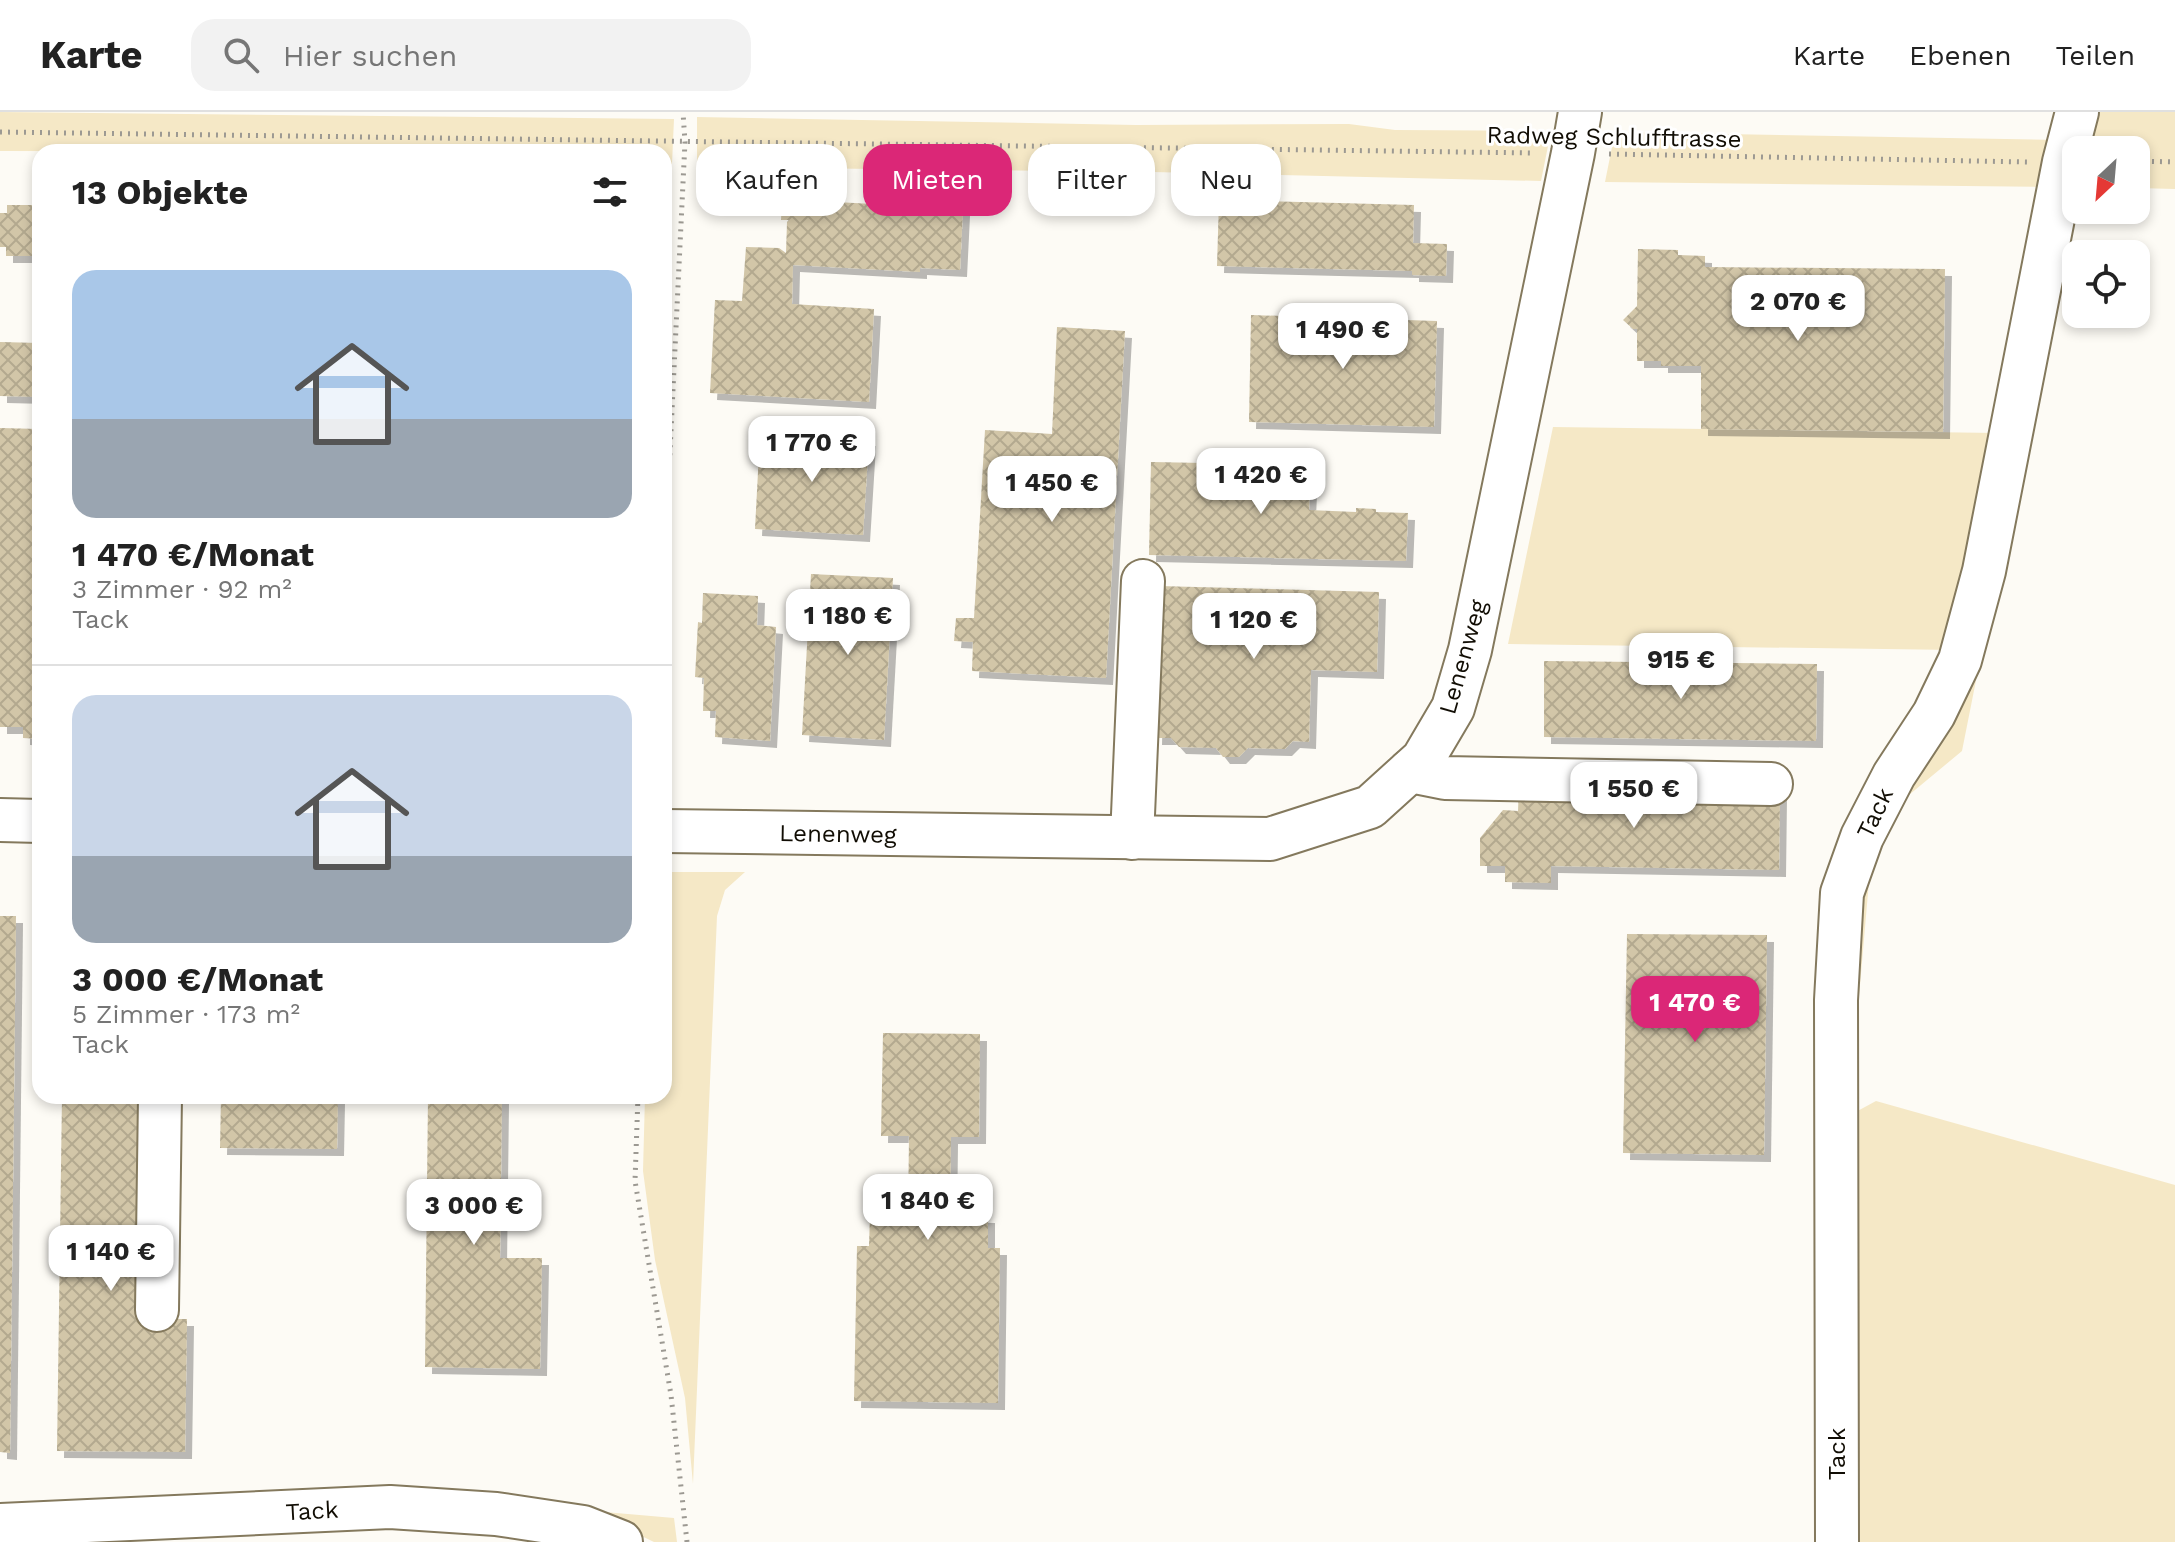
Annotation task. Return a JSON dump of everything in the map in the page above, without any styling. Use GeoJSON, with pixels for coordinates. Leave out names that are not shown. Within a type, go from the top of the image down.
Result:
{"type":"FeatureCollection","features":[{"type":"Feature","properties":{"kind":"street","name":"Lenenweg"},"geometry":{"type":"LineString","coordinates":[[672,831],[1270,839],[1370,807],[1423,759],[1453,708],[1470,650],[1580,112]]}},
{"type":"Feature","properties":{"kind":"street","name":"Tack"},"geometry":{"type":"LineString","coordinates":[[2071,136],[2077,112]]}},
{"type":"Feature","properties":{"kind":"street","name":"Tack"},"geometry":{"type":"LineString","coordinates":[[1837,1542],[1836,1000],[1842,893],[1862,837],[1894,775],[1934,714],[1960,660],[1984,571],[2062,172]]}},
{"type":"Feature","properties":{"kind":"street"},"geometry":{"type":"LineString","coordinates":[[1132,838],[1143,581]]}},
{"type":"Feature","properties":{"kind":"street"},"geometry":{"type":"LineString","coordinates":[[1410,771],[1445,778],[1771,784]]}},
{"type":"Feature","properties":{"kind":"street"},"geometry":{"type":"LineString","coordinates":[[0,820],[32,821]]}},
{"type":"Feature","properties":{"kind":"street"},"geometry":{"type":"LineString","coordinates":[[157,1310],[160,1104]]}},
{"type":"Feature","properties":{"kind":"street","name":"Tack"},"geometry":{"type":"LineString","coordinates":[[0,1525],[390,1507],[510,1516],[583,1527],[621,1542]]}},
{"type":"Feature","properties":{"kind":"path"},"geometry":{"type":"LineString","coordinates":[[672,410],[685,142],[683,112]]}},
{"type":"Feature","properties":{"kind":"path","name":"Radweg Schlufftrasse"},"geometry":{"type":"LineString","coordinates":[[0,132],[2062,162]]}},
{"type":"Feature","properties":{"kind":"path"},"geometry":{"type":"LineString","coordinates":[[2150,161],[2175,162]]}},
{"type":"Feature","properties":{"kind":"path"},"geometry":{"type":"LineString","coordinates":[[638,1104],[635,1181],[671,1395],[687,1542]]}},
{"type":"Feature","properties":{"kind":"shaded area"},"geometry":{"type":"Polygon","coordinates":[[[0,112],[674,119],[672,164],[672,144],[32,144],[32,151],[0,151],[0,112]]]}},
{"type":"Feature","properties":{"kind":"shaded area"},"geometry":{"type":"Polygon","coordinates":[[[2092,112],[2175,112],[2175,189],[2150,188],[2150,136],[2085,136],[2092,112]]]}},
{"type":"Feature","properties":{"kind":"shaded area"},"geometry":{"type":"Polygon","coordinates":[[[697,117],[1136,125],[1349,124],[1395,130],[1551,131],[1541,181],[1281,175],[1281,144],[1171,144],[1171,172],[1155,172],[1155,144],[1028,144],[1028,171],[1012,170],[1012,144],[863,144],[863,169],[847,169],[847,144],[697,144],[697,117]]]}},
{"type":"Feature","properties":{"kind":"shaded area"},"geometry":{"type":"Polygon","coordinates":[[[1615,132],[2059,140],[1955,650],[1508,644],[1553,427],[1997,433],[2046,187],[1605,182],[1615,132]]]}},
{"type":"Feature","properties":{"kind":"shaded area"},"geometry":{"type":"Polygon","coordinates":[[[2067,224],[1962,751],[1874,824],[1852,1077],[1846,1032],[1844,971],[1857,888],[1874,823],[1945,718],[1970,654],[2067,224]]]}},
{"type":"Feature","properties":{"kind":"shaded area"},"geometry":{"type":"Polygon","coordinates":[[[672,872],[745,872],[725,890],[717,916],[693,1484],[685,1398],[655,1260],[643,1171],[645,1104],[672,1104],[672,872]]]}},
{"type":"Feature","properties":{"kind":"shaded area"},"geometry":{"type":"Polygon","coordinates":[[[1876,1101],[2175,1185],[2175,1542],[1847,1542],[1852,1114],[1876,1101]]]}},
{"type":"Feature","properties":{"kind":"shaded area"},"geometry":{"type":"Polygon","coordinates":[[[570,1509],[674,1518],[677,1542],[654,1542],[570,1509]]]}},
{"type":"Feature","properties":{"kind":"building"},"geometry":{"type":"Polygon","coordinates":[[[1281,202],[1414,205],[1413,243],[1447,244],[1446,276],[1412,275],[1412,271],[1217,266],[1219,216],[1281,216],[1281,202]]]}},
{"type":"Feature","properties":{"kind":"building"},"geometry":{"type":"Polygon","coordinates":[[[847,203],[863,203],[863,216],[963,216],[960,270],[920,268],[920,272],[793,265],[792,304],[874,309],[869,402],[710,393],[715,300],[742,301],[746,247],[779,248],[786,253],[789,220],[781,220],[781,216],[847,216],[847,203]]]}},
{"type":"Feature","properties":{"kind":"building"},"geometry":{"type":"Polygon","coordinates":[[[7,205],[32,205],[32,256],[6,256],[6,247],[0,247],[0,213],[7,213],[7,205]]]}},
{"type":"Feature","properties":{"kind":"building"},"geometry":{"type":"Polygon","coordinates":[[[1638,249],[1678,250],[1678,255],[1705,256],[1705,267],[1945,269],[1943,432],[1701,429],[1701,366],[1661,366],[1661,361],[1637,361],[1637,329],[1623,320],[1637,306],[1638,249]]]}},
{"type":"Feature","properties":{"kind":"building"},"geometry":{"type":"Polygon","coordinates":[[[1251,315],[1437,321],[1434,427],[1249,422],[1251,315]]]}},
{"type":"Feature","properties":{"kind":"building"},"geometry":{"type":"Polygon","coordinates":[[[1057,327],[1125,331],[1106,678],[972,671],[973,642],[954,641],[956,618],[974,618],[985,430],[1052,434],[1057,327]]]}},
{"type":"Feature","properties":{"kind":"building"},"geometry":{"type":"Polygon","coordinates":[[[0,342],[32,343],[32,397],[0,396],[0,342]]]}},
{"type":"Feature","properties":{"kind":"building"},"geometry":{"type":"Polygon","coordinates":[[[0,428],[32,429],[32,739],[23,738],[23,727],[0,727],[0,428]]]}},
{"type":"Feature","properties":{"kind":"building"},"geometry":{"type":"Polygon","coordinates":[[[760,434],[869,439],[863,535],[755,529],[760,434]]]}},
{"type":"Feature","properties":{"kind":"building"},"geometry":{"type":"Polygon","coordinates":[[[1151,462],[1311,465],[1309,510],[1356,512],[1356,508],[1408,513],[1406,561],[1149,555],[1151,462]]]}},
{"type":"Feature","properties":{"kind":"building"},"geometry":{"type":"Polygon","coordinates":[[[811,574],[893,578],[884,740],[802,735],[811,574]]]}},
{"type":"Feature","properties":{"kind":"building"},"geometry":{"type":"Polygon","coordinates":[[[1159,586],[1379,592],[1377,672],[1311,670],[1309,742],[1293,741],[1285,749],[1248,748],[1239,757],[1223,757],[1216,748],[1179,747],[1171,738],[1155,738],[1159,586]]]}},
{"type":"Feature","properties":{"kind":"building"},"geometry":{"type":"Polygon","coordinates":[[[703,593],[758,596],[757,625],[776,627],[770,741],[715,737],[716,711],[703,711],[704,678],[695,677],[703,593]]]}},
{"type":"Feature","properties":{"kind":"building"},"geometry":{"type":"Polygon","coordinates":[[[1544,661],[1817,664],[1816,741],[1544,737],[1544,661]]]}},
{"type":"Feature","properties":{"kind":"building"},"geometry":{"type":"Polygon","coordinates":[[[1519,786],[1780,790],[1779,870],[1551,866],[1551,883],[1505,882],[1505,866],[1480,866],[1480,838],[1503,810],[1518,811],[1519,786]]]}},
{"type":"Feature","properties":{"kind":"building"},"geometry":{"type":"Polygon","coordinates":[[[0,916],[16,916],[10,1453],[0,1452],[0,916]]]}},
{"type":"Feature","properties":{"kind":"building"},"geometry":{"type":"Polygon","coordinates":[[[1627,934],[1767,935],[1764,1155],[1623,1153],[1627,934]]]}},
{"type":"Feature","properties":{"kind":"building"},"geometry":{"type":"Polygon","coordinates":[[[883,1033],[980,1034],[979,1137],[951,1137],[950,1215],[988,1216],[988,1248],[1000,1248],[998,1403],[854,1401],[857,1246],[869,1246],[870,1214],[908,1215],[909,1136],[881,1136],[883,1033]]]}},
{"type":"Feature","properties":{"kind":"building"},"geometry":{"type":"Polygon","coordinates":[[[62,1104],[144,1104],[141,1319],[187,1319],[185,1452],[57,1451],[62,1104]]]}},
{"type":"Feature","properties":{"kind":"building"},"geometry":{"type":"Polygon","coordinates":[[[221,1104],[338,1104],[337,1149],[220,1148],[221,1104]]]}},
{"type":"Feature","properties":{"kind":"building"},"geometry":{"type":"Polygon","coordinates":[[[428,1104],[502,1104],[500,1258],[542,1258],[540,1369],[425,1367],[428,1104]]]}}]}
